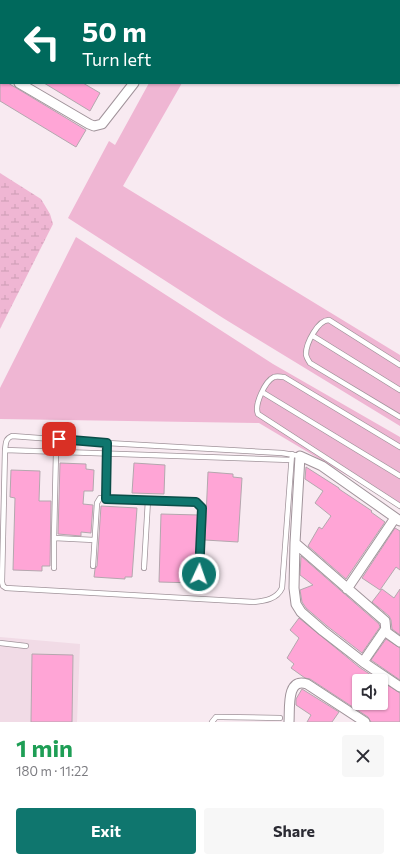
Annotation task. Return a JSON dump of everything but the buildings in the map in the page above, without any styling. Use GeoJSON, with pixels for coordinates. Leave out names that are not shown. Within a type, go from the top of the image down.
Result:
{"type":"FeatureCollection","features":[{"type":"Feature","properties":{"kind":"street"},"geometry":{"type":"LineString","coordinates":[[21,84],[94,126],[102,124],[133,84]]}},
{"type":"Feature","properties":{"kind":"street"},"geometry":{"type":"LineString","coordinates":[[347,589],[398,519],[322,466],[296,455],[294,600],[301,612],[362,662],[400,687]]}},
{"type":"Feature","properties":{"kind":"street"},"geometry":{"type":"LineString","coordinates":[[295,543],[385,621],[385,630],[362,662]]}},
{"type":"Feature","properties":{"kind":"street"},"geometry":{"type":"LineString","coordinates":[[385,630],[400,642]]}},
{"type":"Feature","properties":{"kind":"street"},"geometry":{"type":"LineString","coordinates":[[289,722],[291,692],[296,685],[303,682],[365,722]]}},
{"type":"Feature","properties":{"kind":"lane"},"geometry":{"type":"LineString","coordinates":[[400,365],[329,320],[322,322],[308,345],[306,353],[307,359],[310,363],[400,417]]}},
{"type":"Feature","properties":{"kind":"lane"},"geometry":{"type":"LineString","coordinates":[[313,336],[400,390]]}},
{"type":"Feature","properties":{"kind":"lane"},"geometry":{"type":"LineString","coordinates":[[400,447],[284,377],[274,377],[270,380],[262,392],[256,407],[258,414],[400,506]]}},
{"type":"Feature","properties":{"kind":"lane"},"geometry":{"type":"LineString","coordinates":[[262,392],[400,476]]}},
{"type":"Feature","properties":{"kind":"lane"},"geometry":{"type":"LineString","coordinates":[[12,436],[296,455],[291,460],[282,588],[280,593],[270,599],[254,602],[4,587],[2,582],[5,450],[8,437],[12,436]]}},
{"type":"Feature","properties":{"kind":"lane"},"geometry":{"type":"LineString","coordinates":[[106,499],[107,443]]}},
{"type":"Feature","properties":{"kind":"lane"},"geometry":{"type":"LineString","coordinates":[[5,450],[291,460]]}},
{"type":"Feature","properties":{"kind":"lane"},"geometry":{"type":"LineString","coordinates":[[54,568],[56,452]]}},
{"type":"Feature","properties":{"kind":"lane"},"geometry":{"type":"LineString","coordinates":[[93,566],[97,503],[100,498],[196,502],[202,508],[199,574]]}},
{"type":"Feature","properties":{"kind":"lane"},"geometry":{"type":"LineString","coordinates":[[144,568],[148,500]]}},
{"type":"Feature","properties":{"kind":"lane"},"geometry":{"type":"LineString","coordinates":[[54,538],[94,540]]}},
{"type":"Feature","properties":{"kind":"lane"},"geometry":{"type":"LineString","coordinates":[[0,643],[26,646]]}},
{"type":"Feature","properties":{"kind":"lane"},"geometry":{"type":"LineString","coordinates":[[212,722],[216,717],[222,719],[280,718]]}},
{"type":"Feature","properties":{"kind":"shaded area"},"geometry":{"type":"Polygon","coordinates":[[[0,637],[80,644],[77,722],[72,722],[73,655],[32,654],[31,722],[0,722],[0,637]]]}},
{"type":"Feature","properties":{"kind":"green space"},"geometry":{"type":"Polygon","coordinates":[[[148,84],[181,84],[123,186],[400,355],[400,426],[223,318],[68,218],[109,141],[115,145],[148,84]]]}},
{"type":"Feature","properties":{"kind":"green space"},"geometry":{"type":"Polygon","coordinates":[[[0,173],[41,199],[50,214],[53,224],[0,329],[0,173]]]}},
{"type":"Feature","properties":{"kind":"green space"},"geometry":{"type":"Polygon","coordinates":[[[76,237],[273,364],[400,437],[400,507],[259,423],[0,419],[0,388],[76,237]]]}},
{"type":"Feature","properties":{"kind":"route"},"geometry":{"type":"LineString","coordinates":[[59,439],[107,443],[106,499],[196,502],[199,504],[202,508],[199,574]]}}]}
